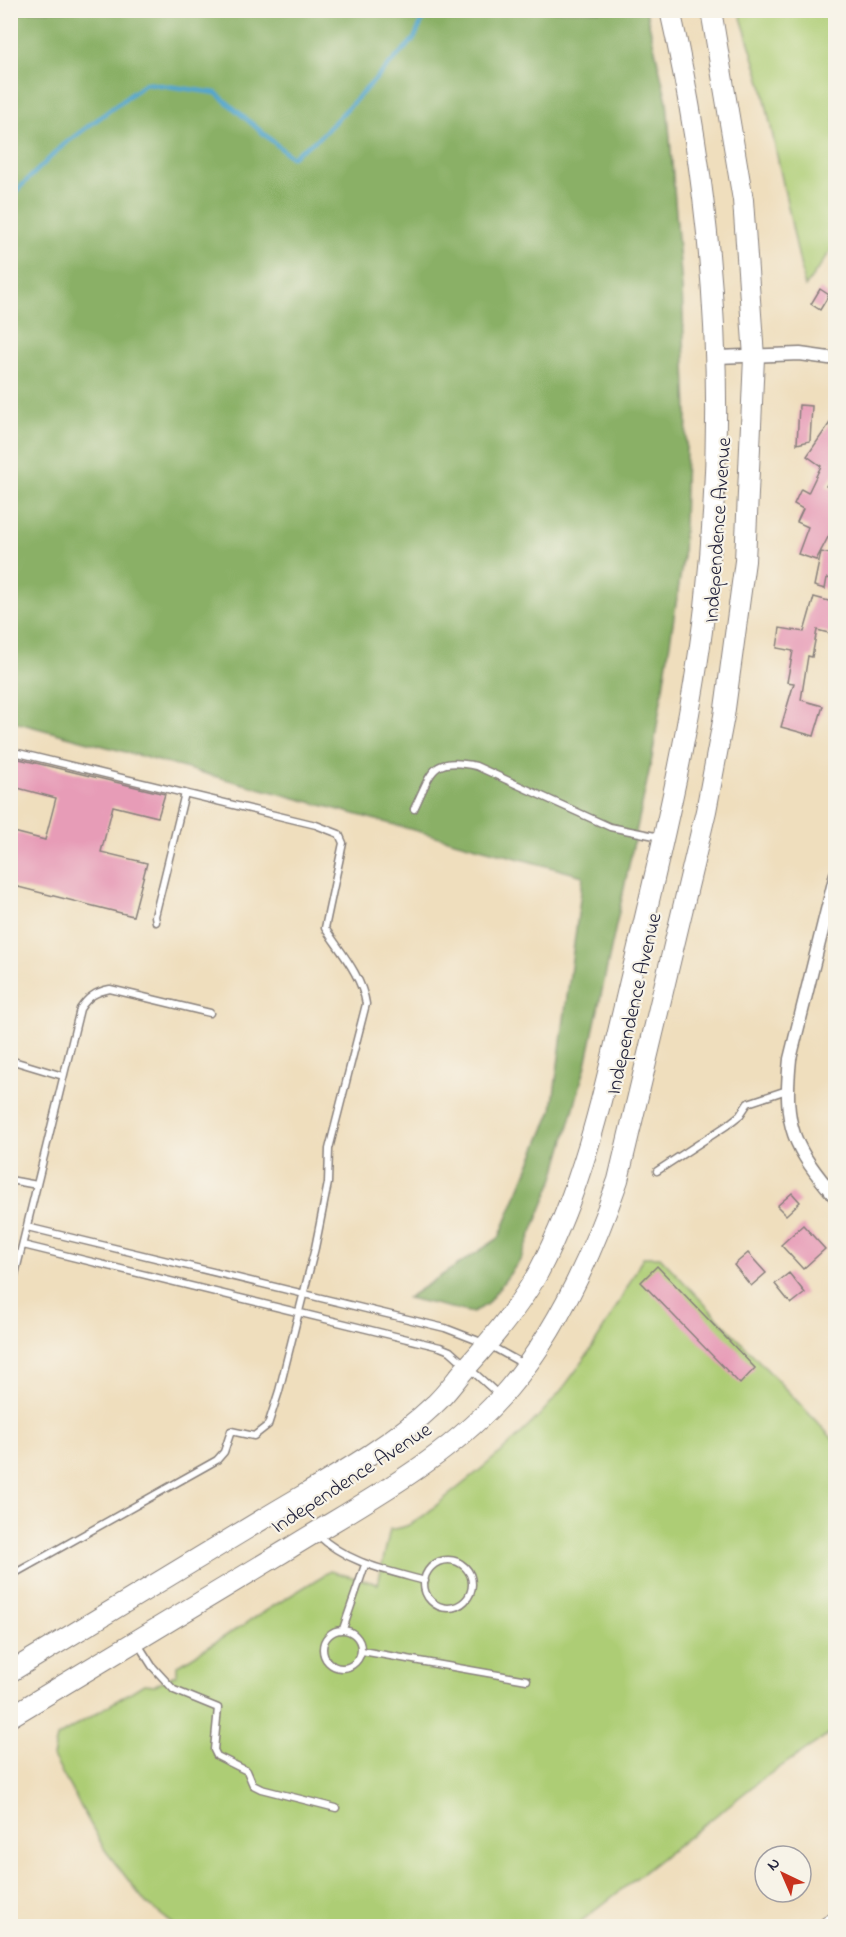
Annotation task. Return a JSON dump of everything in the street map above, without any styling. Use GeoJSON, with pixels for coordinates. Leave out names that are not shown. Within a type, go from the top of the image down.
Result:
{"type":"FeatureCollection","features":[{"type":"Feature","properties":{"kind":"main road","name":"Independence Avenue"},"geometry":{"type":"LineString","coordinates":[[10,1717],[390,1488],[453,1442],[501,1397],[525,1365],[583,1269],[618,1180],[706,811],[724,716],[745,561],[754,357],[743,200],[712,15]]}},
{"type":"Feature","properties":{"kind":"main road","name":"Independence Avenue"},"geometry":{"type":"LineString","coordinates":[[10,1672],[330,1479],[387,1441],[434,1405],[489,1344],[535,1278],[556,1235],[579,1178],[618,1032],[664,838],[691,706],[705,605],[715,484],[717,357],[713,268],[671,16]]}},
{"type":"Feature","properties":{"kind":"main road"},"geometry":{"type":"LineString","coordinates":[[829,1926],[836,1922]]}},
{"type":"Feature","properties":{"kind":"street"},"geometry":{"type":"LineString","coordinates":[[717,357],[800,354],[836,359]]}},
{"type":"Feature","properties":{"kind":"street"},"geometry":{"type":"LineString","coordinates":[[836,874],[790,1059],[787,1090],[788,1115],[794,1139],[807,1164],[836,1198]]}},
{"type":"Feature","properties":{"kind":"lane"},"geometry":{"type":"LineString","coordinates":[[10,751],[334,831],[342,838],[325,928],[357,978],[365,993],[366,1004],[329,1149],[328,1183],[299,1312],[279,1391],[264,1431],[254,1436],[231,1431],[224,1452],[217,1460],[10,1576]]}},
{"type":"Feature","properties":{"kind":"lane"},"geometry":{"type":"LineString","coordinates":[[414,809],[432,771],[443,763],[457,762],[476,766],[610,827],[664,838]]}},
{"type":"Feature","properties":{"kind":"lane"},"geometry":{"type":"LineString","coordinates":[[156,922],[155,916],[185,793]]}},
{"type":"Feature","properties":{"kind":"lane"},"geometry":{"type":"LineString","coordinates":[[10,1295],[13,1273],[27,1227],[80,1010],[88,998],[98,991],[110,989],[210,1013]]}},
{"type":"Feature","properties":{"kind":"lane"},"geometry":{"type":"LineString","coordinates":[[10,1060],[63,1076]]}},
{"type":"Feature","properties":{"kind":"lane"},"geometry":{"type":"LineString","coordinates":[[657,1171],[726,1126],[740,1115],[748,1102],[787,1090]]}},
{"type":"Feature","properties":{"kind":"lane"},"geometry":{"type":"LineString","coordinates":[[10,1180],[37,1185]]}},
{"type":"Feature","properties":{"kind":"lane"},"geometry":{"type":"LineString","coordinates":[[27,1227],[445,1329],[489,1344],[525,1365]]}},
{"type":"Feature","properties":{"kind":"lane"},"geometry":{"type":"LineString","coordinates":[[22,1245],[440,1347],[450,1351],[501,1397]]}},
{"type":"Feature","properties":{"kind":"lane"},"geometry":{"type":"LineString","coordinates":[[315,1533],[339,1553],[366,1565],[424,1581]]}},
{"type":"Feature","properties":{"kind":"lane"},"geometry":{"type":"LineString","coordinates":[[452,1560],[469,1570],[473,1582],[471,1591],[462,1604],[443,1607],[428,1597],[424,1581],[434,1564],[452,1560]]}},
{"type":"Feature","properties":{"kind":"lane"},"geometry":{"type":"LineString","coordinates":[[343,1629],[366,1565]]}},
{"type":"Feature","properties":{"kind":"lane"},"geometry":{"type":"LineString","coordinates":[[343,1629],[358,1638],[362,1651],[359,1658],[348,1667],[341,1669],[328,1663],[322,1652],[325,1638],[336,1630],[343,1629]]}},
{"type":"Feature","properties":{"kind":"lane"},"geometry":{"type":"LineString","coordinates":[[136,1641],[152,1666],[174,1690],[218,1708],[214,1749],[217,1756],[247,1771],[254,1785],[261,1789],[336,1808]]}},
{"type":"Feature","properties":{"kind":"lane"},"geometry":{"type":"LineString","coordinates":[[362,1651],[527,1680]]}},
{"type":"Feature","properties":{"kind":"path"},"geometry":{"type":"LineString","coordinates":[[10,14],[96,10]]}},
{"type":"Feature","properties":{"kind":"green space"},"geometry":{"type":"Polygon","coordinates":[[[10,11],[646,11],[667,101],[682,288],[687,413],[683,559],[652,758],[586,1065],[554,1178],[521,1259],[487,1304],[473,1313],[407,1298],[499,1238],[552,1110],[583,876],[11,721],[10,11]]]}},
{"type":"Feature","properties":{"kind":"green space"},"geometry":{"type":"Polygon","coordinates":[[[739,11],[835,11],[835,245],[805,287],[762,85],[739,11]]]}},
{"type":"Feature","properties":{"kind":"green space"},"geometry":{"type":"Polygon","coordinates":[[[643,1257],[660,1257],[835,1441],[835,1730],[761,1780],[575,1926],[176,1926],[146,1903],[105,1850],[53,1757],[57,1737],[144,1684],[155,1685],[177,1674],[177,1666],[330,1571],[378,1584],[390,1529],[405,1526],[426,1514],[516,1439],[554,1400],[596,1341],[643,1257]]]}},
{"type":"Feature","properties":{"kind":"building"},"geometry":{"type":"Polygon","coordinates":[[[820,289],[829,295],[820,310],[811,304],[820,289]]]}},
{"type":"Feature","properties":{"kind":"building"},"geometry":{"type":"Polygon","coordinates":[[[799,405],[812,406],[810,441],[797,444],[799,405]]]}},
{"type":"Feature","properties":{"kind":"building"},"geometry":{"type":"Polygon","coordinates":[[[836,414],[836,472],[826,486],[836,491],[836,522],[816,560],[798,554],[808,527],[797,522],[803,509],[794,504],[801,489],[808,493],[821,466],[807,456],[836,414]]]}},
{"type":"Feature","properties":{"kind":"building"},"geometry":{"type":"Polygon","coordinates":[[[821,552],[836,555],[836,580],[827,578],[825,589],[814,586],[821,552]]]}},
{"type":"Feature","properties":{"kind":"building"},"geometry":{"type":"Polygon","coordinates":[[[814,597],[836,603],[836,635],[817,630],[812,657],[808,656],[801,700],[823,706],[814,736],[781,727],[794,683],[787,682],[793,651],[777,648],[780,628],[804,632],[814,597]]]}},
{"type":"Feature","properties":{"kind":"building"},"geometry":{"type":"Polygon","coordinates":[[[15,758],[165,794],[158,817],[113,806],[101,852],[147,863],[133,916],[10,885],[10,831],[45,840],[56,798],[10,786],[15,758]]]}},
{"type":"Feature","properties":{"kind":"building"},"geometry":{"type":"Polygon","coordinates":[[[792,1193],[800,1202],[786,1215],[777,1206],[792,1193]]]}},
{"type":"Feature","properties":{"kind":"building"},"geometry":{"type":"Polygon","coordinates":[[[803,1225],[825,1249],[803,1269],[781,1245],[803,1225]]]}},
{"type":"Feature","properties":{"kind":"building"},"geometry":{"type":"Polygon","coordinates":[[[748,1253],[766,1273],[751,1286],[734,1265],[748,1253]]]}},
{"type":"Feature","properties":{"kind":"building"},"geometry":{"type":"Polygon","coordinates":[[[657,1266],[755,1368],[740,1384],[641,1282],[657,1266]]]}},
{"type":"Feature","properties":{"kind":"building"},"geometry":{"type":"Polygon","coordinates":[[[789,1273],[805,1293],[791,1304],[775,1284],[789,1273]]]}},
{"type":"Feature","properties":{"kind":"waterway"},"geometry":{"type":"LineString","coordinates":[[10,197],[62,146],[146,83],[216,93],[291,157],[319,138],[414,39],[427,10]]}}]}
